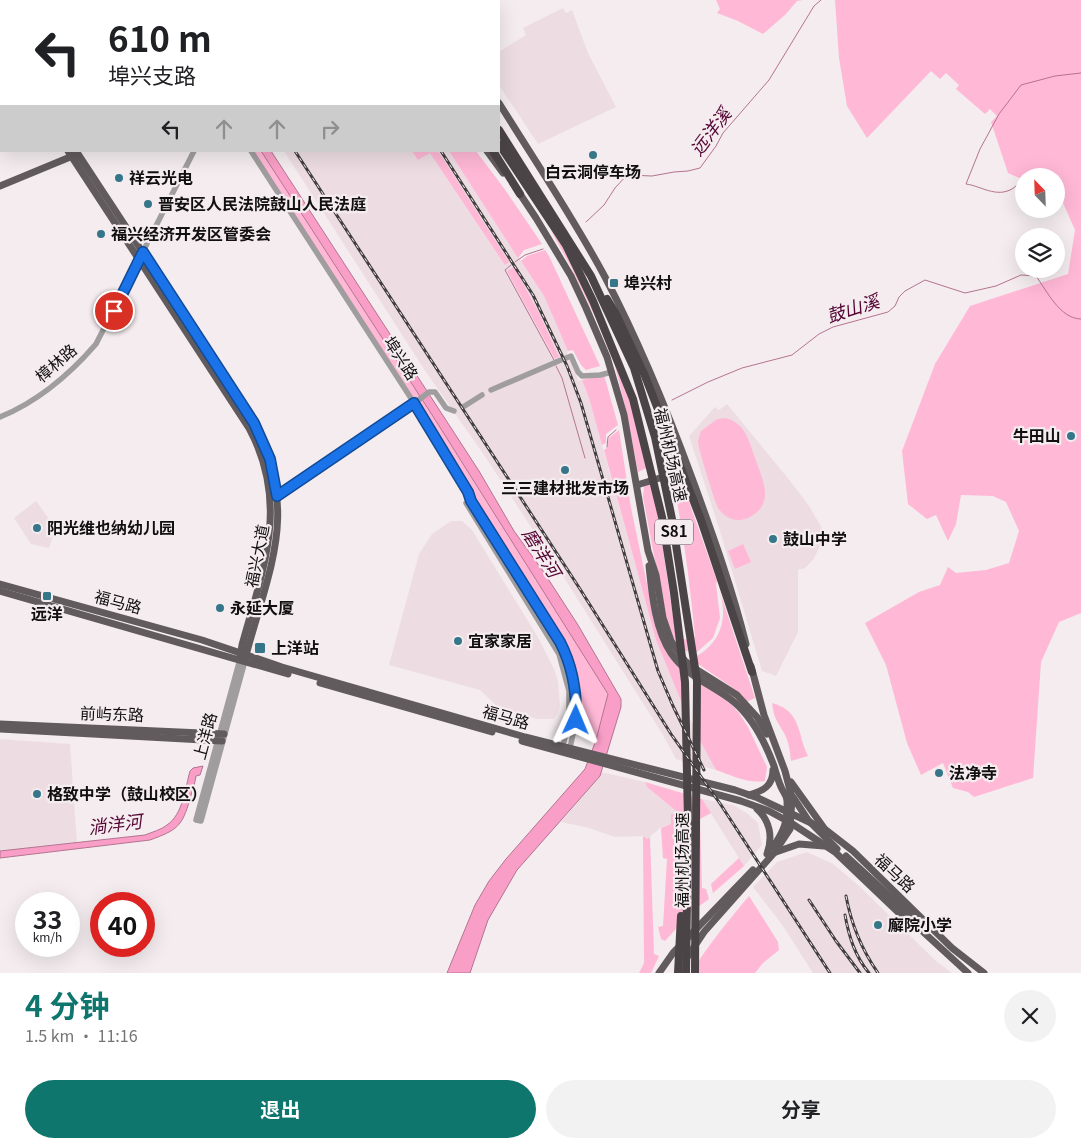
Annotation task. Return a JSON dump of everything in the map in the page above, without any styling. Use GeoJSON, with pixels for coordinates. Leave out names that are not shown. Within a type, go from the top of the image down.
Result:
{"type":"FeatureCollection","features":[{"type":"Feature","properties":{"kind":"highway","name":"福州机场高速"},"geometry":{"type":"LineString","coordinates":[[500,132],[591,276],[634,368],[655,437],[672,520],[695,672],[697,701],[695,973]]}},
{"type":"Feature","properties":{"kind":"highway","name":"福州机场高速"},"geometry":{"type":"LineString","coordinates":[[500,146],[566,245],[593,302],[622,371],[642,433],[662,516],[685,682],[688,820],[686,973]]}},
{"type":"Feature","properties":{"kind":"highway"},"geometry":{"type":"LineString","coordinates":[[494,152],[520,194]]}},
{"type":"Feature","properties":{"kind":"highway"},"geometry":{"type":"LineString","coordinates":[[591,276],[616,314],[645,376],[701,520],[752,672]]}},
{"type":"Feature","properties":{"kind":"highway"},"geometry":{"type":"LineString","coordinates":[[678,973],[686,871]]}},
{"type":"Feature","properties":{"kind":"main road"},"geometry":{"type":"LineString","coordinates":[[500,105],[570,216],[605,278],[634,335],[661,397],[723,562],[764,715],[785,771],[792,798],[788,832],[704,932],[678,973]]}},
{"type":"Feature","properties":{"kind":"main road"},"geometry":{"type":"LineString","coordinates":[[488,152],[536,218],[574,283],[600,339],[612,372],[624,415],[648,551],[650,576],[658,619],[666,644],[677,660],[690,673],[722,693],[742,710],[759,734],[773,764],[781,788],[786,796],[790,813]]}},
{"type":"Feature","properties":{"kind":"main road"},"geometry":{"type":"LineString","coordinates":[[0,186],[73,153]]}},
{"type":"Feature","properties":{"kind":"main road","name":"福兴大道"},"geometry":{"type":"LineString","coordinates":[[73,153],[143,252],[254,423],[270,459],[274,498],[266,558],[242,645],[243,657]]}},
{"type":"Feature","properties":{"kind":"main road","name":"福兴大道"},"geometry":{"type":"LineString","coordinates":[[73,153],[248,428],[261,456],[274,498]]}},
{"type":"Feature","properties":{"kind":"main road"},"geometry":{"type":"LineString","coordinates":[[637,485],[689,469]]}},
{"type":"Feature","properties":{"kind":"main road"},"geometry":{"type":"LineString","coordinates":[[648,551],[656,575],[664,618],[671,641],[677,652],[694,668],[737,695],[757,717],[766,731],[789,790],[798,806],[818,832],[869,870],[920,929]]}},
{"type":"Feature","properties":{"kind":"main road","name":"福马路"},"geometry":{"type":"LineString","coordinates":[[1,586],[202,640],[243,657],[753,805],[789,822],[835,852],[968,973]]}},
{"type":"Feature","properties":{"kind":"main road","name":"福马路"},"geometry":{"type":"LineString","coordinates":[[243,657],[525,737],[567,747],[586,755]]}},
{"type":"Feature","properties":{"kind":"main road","name":"前屿东路"},"geometry":{"type":"LineString","coordinates":[[0,724],[221,737]]}},
{"type":"Feature","properties":{"kind":"main road","name":"前屿东路"},"geometry":{"type":"LineString","coordinates":[[0,729],[221,737]]}},
{"type":"Feature","properties":{"kind":"main road","name":"福马路"},"geometry":{"type":"LineString","coordinates":[[606,761],[749,795],[826,830],[952,948],[984,973]]}},
{"type":"Feature","properties":{"kind":"main road"},"geometry":{"type":"LineString","coordinates":[[749,795],[765,790],[770,784],[773,778],[773,764]]}},
{"type":"Feature","properties":{"kind":"main road"},"geometry":{"type":"LineString","coordinates":[[785,771],[794,788],[826,830]]}},
{"type":"Feature","properties":{"kind":"main road"},"geometry":{"type":"LineString","coordinates":[[753,805],[763,814],[769,827],[770,854]]}},
{"type":"Feature","properties":{"kind":"main road"},"geometry":{"type":"LineString","coordinates":[[659,973],[673,953],[770,854],[799,844],[819,845],[835,852]]}},
{"type":"Feature","properties":{"kind":"street","name":"樟林路"},"geometry":{"type":"LineString","coordinates":[[0,417],[40,395],[89,351],[106,326],[193,152]]}},
{"type":"Feature","properties":{"kind":"street","name":"埠兴路"},"geometry":{"type":"LineString","coordinates":[[253,152],[414,403],[468,492],[469,502],[565,652],[572,672],[577,702],[576,720],[567,747]]}},
{"type":"Feature","properties":{"kind":"street"},"geometry":{"type":"LineString","coordinates":[[491,390],[566,358],[582,376],[612,372]]}},
{"type":"Feature","properties":{"kind":"street"},"geometry":{"type":"LineString","coordinates":[[274,498],[429,392],[435,392],[446,408],[454,411]]}},
{"type":"Feature","properties":{"kind":"street"},"geometry":{"type":"LineString","coordinates":[[463,407],[482,395]]}},
{"type":"Feature","properties":{"kind":"street","name":"上洋路"},"geometry":{"type":"LineString","coordinates":[[198,820],[243,657]]}},
{"type":"Feature","properties":{"kind":"shaded area"},"geometry":{"type":"Polygon","coordinates":[[[716,0],[803,0],[797,1],[785,15],[763,34],[717,13],[720,9],[716,0]]]}},
{"type":"Feature","properties":{"kind":"shaded area"},"geometry":{"type":"Polygon","coordinates":[[[835,0],[1081,0],[1081,613],[1059,622],[1041,662],[1033,778],[974,797],[968,792],[953,788],[943,763],[921,775],[907,743],[886,665],[865,623],[919,592],[940,585],[948,567],[956,573],[986,570],[1009,563],[1019,531],[1006,502],[993,496],[961,495],[956,524],[948,541],[936,515],[927,519],[908,504],[902,451],[935,364],[970,306],[1056,278],[1065,278],[1065,275],[1068,274],[1075,230],[1065,207],[1065,168],[1015,168],[1015,176],[1008,173],[991,122],[997,116],[990,109],[985,114],[956,89],[959,85],[946,73],[940,79],[931,71],[867,138],[847,106],[839,58],[835,0]]]}},
{"type":"Feature","properties":{"kind":"shaded area"},"geometry":{"type":"Polygon","coordinates":[[[563,8],[566,13],[572,10],[588,53],[616,107],[538,144],[500,87],[500,51],[526,35],[523,28],[563,8]]]}},
{"type":"Feature","properties":{"kind":"shaded area"},"geometry":{"type":"Polygon","coordinates":[[[254,152],[262,152],[436,421],[607,692],[608,698],[596,740],[583,735],[580,683],[571,651],[562,634],[254,152]]]}},
{"type":"Feature","properties":{"kind":"shaded area"},"geometry":{"type":"Polygon","coordinates":[[[262,152],[272,152],[479,471],[514,531],[578,625],[621,699],[621,707],[600,776],[517,870],[488,920],[470,973],[447,973],[475,905],[489,881],[506,859],[585,769],[596,740],[608,694],[436,421],[262,152]]]}},
{"type":"Feature","properties":{"kind":"shaded area"},"geometry":{"type":"Polygon","coordinates":[[[285,152],[450,152],[544,296],[568,351],[567,355],[571,360],[578,381],[582,380],[589,398],[656,640],[683,706],[716,770],[676,759],[663,735],[563,576],[484,455],[424,369],[285,152]]]}},
{"type":"Feature","properties":{"kind":"shaded area"},"geometry":{"type":"Polygon","coordinates":[[[413,152],[439,152],[509,262],[505,265],[430,153],[418,160],[413,152]]]}},
{"type":"Feature","properties":{"kind":"shaded area"},"geometry":{"type":"Polygon","coordinates":[[[450,152],[477,152],[542,244],[524,250],[518,258],[450,152]]]}},
{"type":"Feature","properties":{"kind":"shaded area"},"geometry":{"type":"Polygon","coordinates":[[[550,229],[560,242],[579,276],[635,413],[649,467],[638,472],[627,414],[615,366],[596,319],[550,229]]]}},
{"type":"Feature","properties":{"kind":"shaded area"},"geometry":{"type":"Polygon","coordinates":[[[545,250],[600,366],[586,370],[573,350],[568,351],[544,296],[521,261],[527,256],[545,250]]]}},
{"type":"Feature","properties":{"kind":"shaded area"},"geometry":{"type":"Polygon","coordinates":[[[514,267],[539,313],[559,357],[555,359],[507,271],[514,267]]]}},
{"type":"Feature","properties":{"kind":"shaded area"},"geometry":{"type":"Polygon","coordinates":[[[604,375],[618,425],[606,434],[606,443],[602,445],[582,380],[604,375]]]}},
{"type":"Feature","properties":{"kind":"shaded area","name":"鼓山中学"},"geometry":{"type":"Polygon","coordinates":[[[727,404],[791,482],[809,506],[826,535],[813,560],[805,568],[798,570],[798,632],[776,676],[762,671],[689,436],[715,407],[719,410],[727,404]]]}},
{"type":"Feature","properties":{"kind":"shaded area"},"geometry":{"type":"Polygon","coordinates":[[[726,418],[738,424],[745,432],[761,473],[765,490],[762,506],[757,512],[742,520],[728,518],[718,508],[698,442],[701,431],[717,419],[726,418]]]}},
{"type":"Feature","properties":{"kind":"shaded area"},"geometry":{"type":"Polygon","coordinates":[[[619,430],[631,508],[655,622],[681,667],[683,706],[656,640],[604,450],[607,448],[609,438],[619,430]]]}},
{"type":"Feature","properties":{"kind":"shaded area"},"geometry":{"type":"Polygon","coordinates":[[[679,474],[717,581],[720,618],[713,638],[697,652],[686,651],[676,643],[667,624],[643,497],[644,486],[653,483],[676,636],[687,640],[695,637],[686,556],[672,476],[679,474]]]}},
{"type":"Feature","properties":{"kind":"shaded area","name":"阳光维也纳幼儿园"},"geometry":{"type":"Polygon","coordinates":[[[36,501],[52,523],[54,533],[49,548],[31,544],[14,518],[36,501]]]}},
{"type":"Feature","properties":{"kind":"shaded area"},"geometry":{"type":"Polygon","coordinates":[[[451,521],[462,521],[472,530],[539,639],[558,681],[560,705],[554,719],[537,719],[498,707],[480,690],[389,665],[419,554],[432,534],[451,521]]]}},
{"type":"Feature","properties":{"kind":"shaded area"},"geometry":{"type":"Polygon","coordinates":[[[743,544],[751,562],[735,569],[728,551],[743,544]]]}},
{"type":"Feature","properties":{"kind":"shaded area"},"geometry":{"type":"Polygon","coordinates":[[[719,589],[755,698],[746,702],[733,688],[691,659],[701,653],[716,639],[720,630],[723,611],[719,589]]]}},
{"type":"Feature","properties":{"kind":"shaded area"},"geometry":{"type":"Polygon","coordinates":[[[700,682],[731,704],[739,713],[748,727],[767,767],[765,781],[746,780],[716,770],[698,737],[700,682]]]}},
{"type":"Feature","properties":{"kind":"shaded area"},"geometry":{"type":"Polygon","coordinates":[[[772,703],[782,707],[794,717],[808,756],[791,761],[787,740],[775,716],[772,703]]]}},
{"type":"Feature","properties":{"kind":"shaded area","name":"格致中学（鼓山校区）"},"geometry":{"type":"Polygon","coordinates":[[[0,739],[70,744],[77,843],[0,851],[0,739]]]}},
{"type":"Feature","properties":{"kind":"shaded area"},"geometry":{"type":"Polygon","coordinates":[[[203,766],[200,775],[196,776],[181,822],[167,833],[150,840],[0,858],[0,851],[145,835],[159,830],[167,825],[177,814],[183,801],[190,771],[193,768],[203,766]]]}},
{"type":"Feature","properties":{"kind":"shaded area"},"geometry":{"type":"Polygon","coordinates":[[[601,772],[645,782],[647,787],[681,814],[671,824],[660,828],[647,839],[643,836],[615,837],[589,828],[561,822],[600,776],[601,772]]]}},
{"type":"Feature","properties":{"kind":"shaded area"},"geometry":{"type":"Polygon","coordinates":[[[645,782],[702,799],[711,813],[700,819],[702,888],[706,889],[709,899],[691,912],[665,941],[661,939],[658,927],[663,926],[667,859],[663,858],[661,828],[671,824],[671,814],[680,814],[647,787],[645,782]]]}},
{"type":"Feature","properties":{"kind":"shaded area"},"geometry":{"type":"Polygon","coordinates":[[[702,799],[733,805],[758,823],[762,845],[744,866],[702,799]]]}},
{"type":"Feature","properties":{"kind":"shaded area"},"geometry":{"type":"Polygon","coordinates":[[[643,836],[647,839],[650,837],[654,954],[659,956],[651,973],[639,973],[644,963],[643,836]]]}},
{"type":"Feature","properties":{"kind":"shaded area"},"geometry":{"type":"Polygon","coordinates":[[[807,852],[833,864],[858,885],[937,962],[952,973],[813,973],[783,926],[753,887],[777,862],[807,852]]]}},
{"type":"Feature","properties":{"kind":"shaded area"},"geometry":{"type":"Polygon","coordinates":[[[739,858],[744,866],[713,893],[711,884],[739,858]]]}},
{"type":"Feature","properties":{"kind":"shaded area"},"geometry":{"type":"Polygon","coordinates":[[[749,896],[778,942],[779,950],[763,963],[755,973],[691,973],[711,943],[749,896]]]}},
{"type":"Feature","properties":{"kind":"waterway","name":"远洋溪"},"geometry":{"type":"LineString","coordinates":[[586,222],[604,205],[615,188],[627,175],[652,176],[700,168],[723,133],[769,80],[814,6],[821,0]]}},
{"type":"Feature","properties":{"kind":"waterway"},"geometry":{"type":"LineString","coordinates":[[1015,187],[1006,191],[994,192],[966,184],[980,149],[999,114],[1021,85],[1055,76],[1081,73]]}},
{"type":"Feature","properties":{"kind":"waterway","name":"远洋溪"},"geometry":{"type":"LineString","coordinates":[[515,262],[525,255],[543,249]]}},
{"type":"Feature","properties":{"kind":"waterway","name":"远洋溪"},"geometry":{"type":"LineString","coordinates":[[511,265],[505,270],[554,360]]}},
{"type":"Feature","properties":{"kind":"waterway","name":"鼓山溪"},"geometry":{"type":"LineString","coordinates":[[672,400],[742,368],[792,355],[819,334],[833,327],[888,312],[895,306],[899,297],[905,291],[925,280],[965,293],[996,286],[1021,275],[1036,276],[1060,309],[1073,318],[1081,319]]}},
{"type":"Feature","properties":{"kind":"waterway","name":"远洋溪"},"geometry":{"type":"LineString","coordinates":[[556,366],[562,378],[585,458]]}},
{"type":"Feature","properties":{"kind":"waterway"},"geometry":{"type":"LineString","coordinates":[[607,447],[608,437],[616,430]]}},
{"type":"Feature","properties":{"kind":"railway"},"geometry":{"type":"LineString","coordinates":[[296,152],[580,589],[671,734],[721,805],[830,973]]}},
{"type":"Feature","properties":{"kind":"railway"},"geometry":{"type":"LineString","coordinates":[[442,152],[533,295],[567,366],[581,403],[658,671],[704,770]]}},
{"type":"Feature","properties":{"kind":"railway"},"geometry":{"type":"LineString","coordinates":[[846,896],[858,936],[878,973]]}},
{"type":"Feature","properties":{"kind":"railway"},"geometry":{"type":"LineString","coordinates":[[809,900],[860,973]]}},
{"type":"Feature","properties":{"kind":"railway"},"geometry":{"type":"LineString","coordinates":[[845,915],[853,946],[869,973]]}},
{"type":"Feature","properties":{"kind":"place","name":"白云洞停车场"},"geometry":{"type":"Point","coordinates":[593,155]}},
{"type":"Feature","properties":{"kind":"place","name":"祥云光电"},"geometry":{"type":"Point","coordinates":[119,178]}},
{"type":"Feature","properties":{"kind":"place","name":"晋安区人民法院鼓山人民法庭"},"geometry":{"type":"Point","coordinates":[148,204]}},
{"type":"Feature","properties":{"kind":"place","name":"福兴经济开发区管委会"},"geometry":{"type":"Point","coordinates":[101,234]}},
{"type":"Feature","properties":{"kind":"place","name":"埠兴村"},"geometry":{"type":"Point","coordinates":[614,283]}},
{"type":"Feature","properties":{"kind":"place","name":"牛田山"},"geometry":{"type":"Point","coordinates":[1071,436]}},
{"type":"Feature","properties":{"kind":"place","name":"三三建材批发市场"},"geometry":{"type":"Point","coordinates":[565,470]}},
{"type":"Feature","properties":{"kind":"place","name":"阳光维也纳幼儿园"},"geometry":{"type":"Point","coordinates":[37,528]}},
{"type":"Feature","properties":{"kind":"place","name":"鼓山中学"},"geometry":{"type":"Point","coordinates":[773,539]}},
{"type":"Feature","properties":{"kind":"place","name":"远洋"},"geometry":{"type":"Point","coordinates":[47,596]}},
{"type":"Feature","properties":{"kind":"place","name":"永延大厦"},"geometry":{"type":"Point","coordinates":[220,608]}},
{"type":"Feature","properties":{"kind":"place","name":"宜家家居"},"geometry":{"type":"Point","coordinates":[458,641]}},
{"type":"Feature","properties":{"kind":"place","name":"上洋站"},"geometry":{"type":"Point","coordinates":[260,648]}},
{"type":"Feature","properties":{"kind":"place","name":"法净寺"},"geometry":{"type":"Point","coordinates":[939,773]}},
{"type":"Feature","properties":{"kind":"place","name":"格致中学（鼓山校区）"},"geometry":{"type":"Point","coordinates":[37,794]}},
{"type":"Feature","properties":{"kind":"place","name":"廨院小学"},"geometry":{"type":"Point","coordinates":[878,925]}},
{"type":"Feature","properties":{"kind":"route"},"geometry":{"type":"LineString","coordinates":[[114,311],[143,252],[254,423],[270,459],[277,496],[414,403],[468,492],[471,501],[560,642],[569,662],[576,691],[576,720]]}},
{"type":"Feature","properties":{"kind":"water label","name":"磨洋河"},"geometry":{"type":"Point","coordinates":[541,553]}},
{"type":"Feature","properties":{"kind":"water label","name":"淌洋河"},"geometry":{"type":"Point","coordinates":[115,825]}}]}
